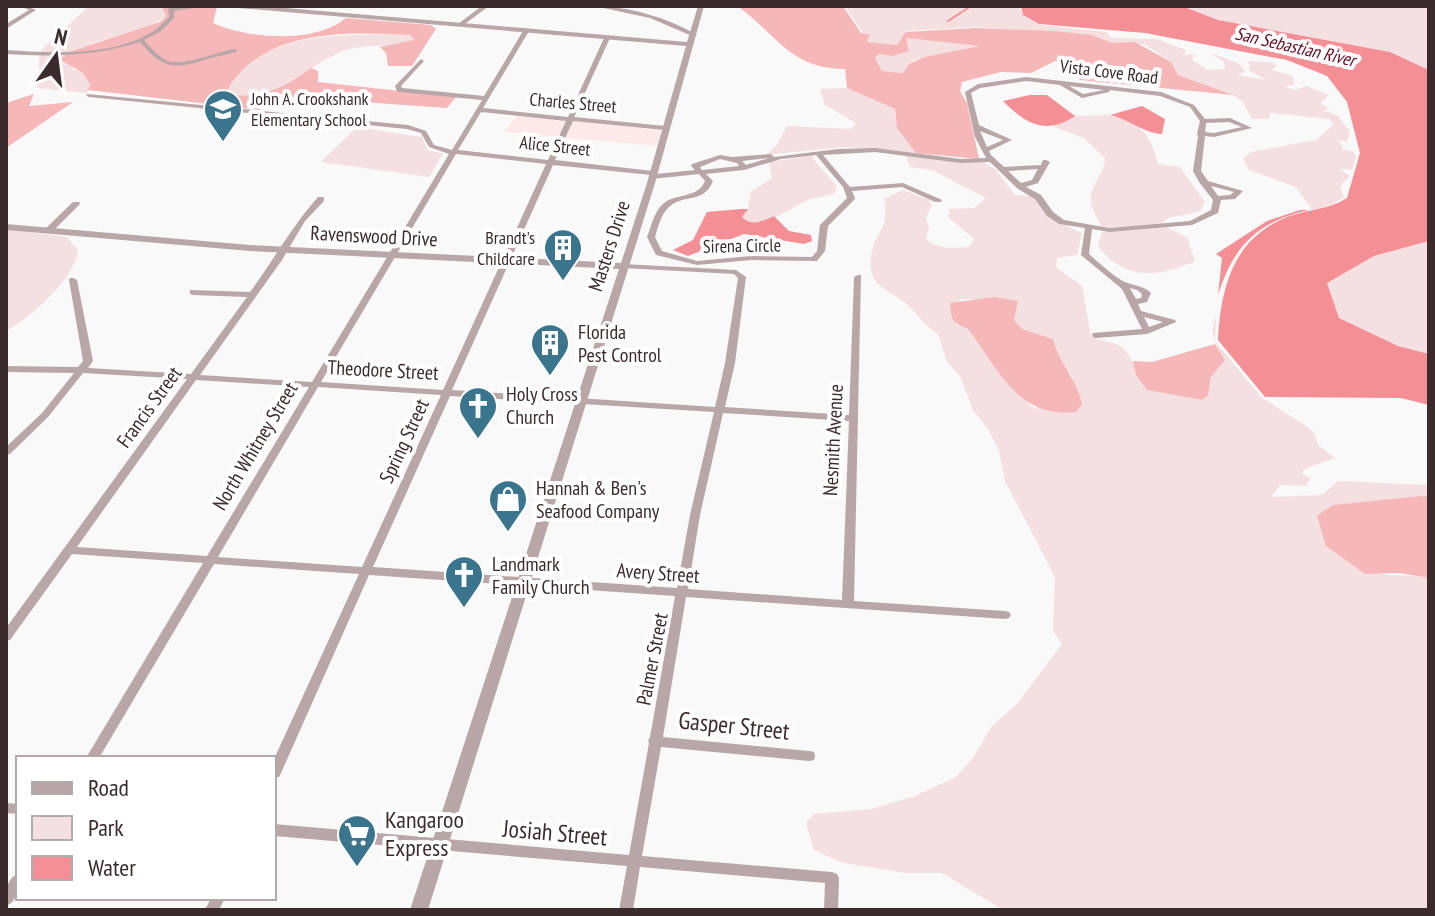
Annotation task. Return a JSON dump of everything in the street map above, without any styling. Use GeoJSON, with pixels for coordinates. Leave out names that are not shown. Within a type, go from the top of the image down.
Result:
{"type":"FeatureCollection","features":[{"type":"Feature","properties":{"kind":"street"},"geometry":{"type":"LineString","coordinates":[[6,27],[33,10],[22,6]]}},
{"type":"Feature","properties":{"kind":"street"},"geometry":{"type":"LineString","coordinates":[[6,52],[64,54],[141,40],[164,27],[172,17],[171,8],[205,6]]}},
{"type":"Feature","properties":{"kind":"street"},"geometry":{"type":"LineString","coordinates":[[238,6],[607,38],[694,34]]}},
{"type":"Feature","properties":{"kind":"street"},"geometry":{"type":"LineString","coordinates":[[460,25],[486,6]]}},
{"type":"Feature","properties":{"kind":"street"},"geometry":{"type":"LineString","coordinates":[[597,6],[610,7],[694,34]]}},
{"type":"Feature","properties":{"kind":"street","name":"Masters Drive"},"geometry":{"type":"LineString","coordinates":[[419,910],[653,173],[701,6]]}},
{"type":"Feature","properties":{"kind":"street"},"geometry":{"type":"LineString","coordinates":[[675,26],[694,34]]}},
{"type":"Feature","properties":{"kind":"street","name":"North Whitney Street"},"geometry":{"type":"LineString","coordinates":[[93,756],[526,31]]}},
{"type":"Feature","properties":{"kind":"street","name":"Spring Street"},"geometry":{"type":"LineString","coordinates":[[276,769],[607,38]]}},
{"type":"Feature","properties":{"kind":"street"},"geometry":{"type":"LineString","coordinates":[[141,40],[155,60],[165,64],[193,62],[235,51]]}},
{"type":"Feature","properties":{"kind":"street"},"geometry":{"type":"LineString","coordinates":[[421,61],[398,86],[399,90],[485,98]]}},
{"type":"Feature","properties":{"kind":"street","name":"Vista Cove Road"},"geometry":{"type":"LineString","coordinates":[[1203,121],[1195,109],[1176,98],[1143,91],[1015,79],[971,89],[967,96],[984,150],[1021,186],[1038,197],[1055,218],[1088,229],[1192,223],[1213,214],[1217,206],[1216,198]]}},
{"type":"Feature","properties":{"kind":"street"},"geometry":{"type":"LineString","coordinates":[[89,95],[408,127],[426,134],[435,148],[453,152]]}},
{"type":"Feature","properties":{"kind":"street","name":"Charles Street"},"geometry":{"type":"LineString","coordinates":[[478,110],[665,128]]}},
{"type":"Feature","properties":{"kind":"street"},"geometry":{"type":"LineString","coordinates":[[1200,134],[1214,135],[1249,128],[1230,120],[1203,121],[1200,134],[1197,171],[1203,182],[1216,198],[1232,197],[1239,191],[1217,182],[1203,182]]}},
{"type":"Feature","properties":{"kind":"street"},"geometry":{"type":"LineString","coordinates":[[977,127],[1009,140],[984,150]]}},
{"type":"Feature","properties":{"kind":"street"},"geometry":{"type":"LineString","coordinates":[[698,171],[734,159],[875,150],[961,161],[993,160]]}},
{"type":"Feature","properties":{"kind":"street","name":"Alice Street"},"geometry":{"type":"LineString","coordinates":[[453,152],[653,173]]}},
{"type":"Feature","properties":{"kind":"street"},"geometry":{"type":"LineString","coordinates":[[818,153],[849,189],[903,185],[938,200]]}},
{"type":"Feature","properties":{"kind":"street"},"geometry":{"type":"LineString","coordinates":[[653,173],[744,168],[793,156]]}},
{"type":"Feature","properties":{"kind":"street"},"geometry":{"type":"LineString","coordinates":[[734,159],[744,168]]}},
{"type":"Feature","properties":{"kind":"street"},"geometry":{"type":"LineString","coordinates":[[1003,169],[1045,164],[1035,181],[1021,186]]}},
{"type":"Feature","properties":{"kind":"street","name":"Sirena Circle"},"geometry":{"type":"LineString","coordinates":[[698,171],[709,181],[702,193],[669,202],[659,215],[651,237],[659,253],[667,258],[697,263],[751,258],[814,259],[821,251],[824,225],[851,198],[849,189]]}},
{"type":"Feature","properties":{"kind":"street","name":"Francis Street"},"geometry":{"type":"LineString","coordinates":[[6,637],[285,250],[302,220],[321,199]]}},
{"type":"Feature","properties":{"kind":"street"},"geometry":{"type":"LineString","coordinates":[[48,231],[76,204]]}},
{"type":"Feature","properties":{"kind":"street","name":"Ravenswood Drive"},"geometry":{"type":"LineString","coordinates":[[6,227],[285,250],[741,274]]}},
{"type":"Feature","properties":{"kind":"street"},"geometry":{"type":"LineString","coordinates":[[1088,229],[1085,255],[1122,284],[1147,331]]}},
{"type":"Feature","properties":{"kind":"street","name":"Palmer Street"},"geometry":{"type":"LineString","coordinates":[[626,910],[695,515],[721,408],[741,274]]}},
{"type":"Feature","properties":{"kind":"street","name":"Nesmith Avenue"},"geometry":{"type":"LineString","coordinates":[[848,605],[858,277]]}},
{"type":"Feature","properties":{"kind":"street"},"geometry":{"type":"LineString","coordinates":[[6,452],[32,430],[82,370],[89,355],[73,280]]}},
{"type":"Feature","properties":{"kind":"street"},"geometry":{"type":"LineString","coordinates":[[1122,284],[1147,293],[1144,300],[1133,302]]}},
{"type":"Feature","properties":{"kind":"street"},"geometry":{"type":"LineString","coordinates":[[193,292],[253,295]]}},
{"type":"Feature","properties":{"kind":"street"},"geometry":{"type":"LineString","coordinates":[[1096,335],[1147,331],[1172,322],[1140,313]]}},
{"type":"Feature","properties":{"kind":"street","name":"Theodore Street"},"geometry":{"type":"LineString","coordinates":[[6,369],[82,370],[854,418]]}},
{"type":"Feature","properties":{"kind":"street","name":"Avery Street"},"geometry":{"type":"LineString","coordinates":[[69,550],[1005,615]]}},
{"type":"Feature","properties":{"kind":"street","name":"Gasper Street"},"geometry":{"type":"LineString","coordinates":[[654,741],[809,756]]}},
{"type":"Feature","properties":{"kind":"street","name":"Josiah Street"},"geometry":{"type":"LineString","coordinates":[[276,830],[832,878],[831,910]]}},
{"type":"Feature","properties":{"kind":"shaded area"},"geometry":{"type":"Polygon","coordinates":[[[162,6],[217,7],[213,23],[262,35],[317,32],[346,18],[431,25],[436,29],[412,66],[388,66],[386,53],[380,47],[414,40],[411,35],[335,35],[286,44],[263,54],[244,69],[228,89],[231,95],[254,95],[274,90],[311,68],[318,71],[318,82],[456,97],[447,108],[277,96],[260,110],[88,90],[90,85],[83,73],[61,60],[66,53],[160,22],[166,16],[162,6]]]}},
{"type":"Feature","properties":{"kind":"shaded area"},"geometry":{"type":"Polygon","coordinates":[[[737,6],[843,6],[861,33],[870,34],[867,42],[897,45],[905,32],[975,28],[1092,35],[1112,43],[1135,42],[1171,62],[1178,75],[1233,95],[1080,80],[1076,76],[1088,72],[1079,65],[1055,61],[1031,73],[1001,72],[962,82],[960,91],[967,103],[979,159],[916,153],[897,128],[895,109],[847,88],[845,69],[810,63],[797,56],[737,6]],[[906,38],[909,51],[893,56],[879,54],[875,58],[882,71],[903,73],[909,64],[924,57],[980,46],[906,38]]]}},
{"type":"Feature","properties":{"kind":"shaded area"},"geometry":{"type":"Polygon","coordinates":[[[34,94],[29,106],[73,102],[6,148],[6,103],[34,94]]]}},
{"type":"Feature","properties":{"kind":"shaded area"},"geometry":{"type":"Polygon","coordinates":[[[518,115],[567,120],[560,137],[504,132],[518,115]]]}},
{"type":"Feature","properties":{"kind":"shaded area"},"geometry":{"type":"Polygon","coordinates":[[[573,120],[661,129],[657,146],[566,138],[573,120]]]}},
{"type":"Feature","properties":{"kind":"shaded area"},"geometry":{"type":"Polygon","coordinates":[[[995,297],[1018,301],[1014,320],[1022,329],[1053,339],[1080,395],[1082,404],[1076,412],[1055,412],[1023,399],[999,374],[967,328],[953,320],[950,303],[995,297]]]}},
{"type":"Feature","properties":{"kind":"shaded area"},"geometry":{"type":"Polygon","coordinates":[[[1215,344],[1225,360],[1211,377],[1208,396],[1202,400],[1147,390],[1136,375],[1133,361],[1152,362],[1215,344]]]}},
{"type":"Feature","properties":{"kind":"shaded area"},"geometry":{"type":"Polygon","coordinates":[[[1429,497],[1429,578],[1399,573],[1365,574],[1326,546],[1317,516],[1333,505],[1429,497]]]}},
{"type":"Feature","properties":{"kind":"green space"},"geometry":{"type":"Polygon","coordinates":[[[89,6],[162,6],[166,16],[150,26],[91,44],[72,69],[83,72],[90,86],[87,93],[37,88],[42,49],[89,6]]]}},
{"type":"Feature","properties":{"kind":"green space"},"geometry":{"type":"Polygon","coordinates":[[[845,6],[1019,6],[1023,15],[1040,25],[1106,32],[1112,38],[1157,39],[1186,50],[1184,55],[1194,54],[1192,60],[1208,70],[1225,69],[1224,62],[1209,52],[1240,64],[1245,72],[1238,75],[1266,80],[1248,70],[1251,65],[1246,61],[1272,62],[1277,66],[1271,70],[1293,76],[1294,85],[1284,86],[1295,90],[1306,86],[1329,95],[1321,103],[1329,109],[1323,110],[1338,116],[1350,132],[1347,142],[1337,140],[1343,146],[1342,150],[1353,151],[1356,156],[1352,170],[1339,169],[1350,176],[1340,186],[1344,197],[1331,205],[1312,210],[1296,187],[1249,170],[1243,159],[1251,152],[1316,140],[1333,125],[1329,119],[1271,113],[1269,119],[1252,119],[1243,102],[1233,95],[1178,75],[1171,62],[1144,44],[1112,43],[1092,35],[975,27],[905,31],[897,45],[867,42],[870,33],[863,33],[845,6]]]}},
{"type":"Feature","properties":{"kind":"green space"},"geometry":{"type":"Polygon","coordinates":[[[1182,6],[1429,6],[1429,70],[1390,52],[1218,20],[1182,6]]]}},
{"type":"Feature","properties":{"kind":"green space"},"geometry":{"type":"Polygon","coordinates":[[[411,35],[415,40],[398,45],[346,50],[292,81],[265,92],[231,95],[228,89],[243,70],[281,46],[325,37],[411,35]]]}},
{"type":"Feature","properties":{"kind":"green space"},"geometry":{"type":"Polygon","coordinates":[[[906,38],[981,46],[914,60],[903,73],[882,71],[875,58],[879,54],[893,56],[909,50],[906,38]]]}},
{"type":"Feature","properties":{"kind":"green space"},"geometry":{"type":"Polygon","coordinates":[[[847,88],[895,109],[895,116],[916,153],[844,147],[766,155],[776,146],[787,126],[851,129],[856,123],[825,105],[820,89],[847,88]]]}},
{"type":"Feature","properties":{"kind":"green space"},"geometry":{"type":"Polygon","coordinates":[[[1110,115],[1129,121],[1143,131],[1152,145],[1158,164],[1180,167],[1205,202],[1199,212],[1168,218],[1161,224],[1102,228],[1091,196],[1105,158],[1084,138],[1052,126],[1075,116],[1110,115]]]}},
{"type":"Feature","properties":{"kind":"green space"},"geometry":{"type":"Polygon","coordinates":[[[357,127],[422,137],[428,150],[443,154],[429,177],[321,162],[357,127]]]}},
{"type":"Feature","properties":{"kind":"green space"},"geometry":{"type":"Polygon","coordinates":[[[814,155],[813,159],[837,186],[834,194],[808,200],[766,221],[750,221],[742,217],[748,209],[751,192],[772,178],[769,162],[814,155]]]}},
{"type":"Feature","properties":{"kind":"green space"},"geometry":{"type":"Polygon","coordinates":[[[905,155],[983,162],[995,169],[1015,195],[1033,196],[1060,223],[1082,233],[1077,255],[1057,258],[1056,267],[1082,286],[1091,336],[1122,347],[1147,390],[1202,400],[1208,396],[1211,377],[1225,360],[1216,344],[1214,339],[1216,316],[1215,341],[1262,398],[1305,425],[1315,434],[1318,445],[1335,458],[1304,469],[1302,474],[1311,478],[1306,486],[1280,485],[1271,497],[1322,495],[1338,481],[1429,485],[1429,497],[1333,505],[1346,560],[1366,571],[1429,578],[1429,910],[1003,910],[942,873],[905,873],[843,863],[814,850],[806,823],[814,814],[871,809],[915,796],[956,777],[972,759],[992,726],[1017,704],[1062,644],[1053,631],[1055,577],[1005,481],[999,451],[988,429],[973,410],[960,376],[947,362],[938,334],[903,301],[881,286],[872,274],[872,252],[885,217],[884,199],[903,190],[929,200],[932,205],[926,218],[929,227],[926,239],[931,243],[946,248],[969,247],[974,239],[948,217],[950,209],[974,208],[986,198],[932,170],[910,167],[905,155]],[[960,299],[956,325],[967,328],[1007,380],[1035,409],[1073,377],[1059,361],[1053,339],[1022,329],[1014,320],[1017,301],[960,299]]]}},
{"type":"Feature","properties":{"kind":"green space"},"geometry":{"type":"Polygon","coordinates":[[[1167,227],[1187,238],[1195,261],[1168,271],[1142,273],[1119,266],[1098,246],[1102,232],[1167,227]]]}},
{"type":"Feature","properties":{"kind":"green space"},"geometry":{"type":"Polygon","coordinates":[[[6,229],[67,237],[78,251],[75,262],[60,285],[38,308],[6,331],[6,229]]]}},
{"type":"Feature","properties":{"kind":"green space"},"geometry":{"type":"Polygon","coordinates":[[[1429,241],[1429,354],[1398,346],[1339,318],[1326,283],[1374,256],[1429,241]]]}},
{"type":"Feature","properties":{"kind":"water","name":"San Sebastian River"},"geometry":{"type":"Polygon","coordinates":[[[1021,6],[1182,6],[1218,20],[1390,52],[1429,70],[1429,241],[1374,256],[1327,283],[1339,318],[1398,346],[1429,354],[1429,405],[1401,398],[1265,397],[1218,340],[1222,302],[1233,267],[1254,238],[1287,217],[1333,205],[1347,198],[1360,153],[1347,102],[1327,76],[1287,60],[1145,33],[1039,24],[1023,15],[1021,6]]]}},
{"type":"Feature","properties":{"kind":"water"},"geometry":{"type":"Polygon","coordinates":[[[1047,95],[1075,116],[1045,126],[1028,121],[1003,101],[1047,95]]]}},
{"type":"Feature","properties":{"kind":"water"},"geometry":{"type":"Polygon","coordinates":[[[1142,106],[1165,119],[1162,134],[1110,115],[1142,106]]]}},
{"type":"Feature","properties":{"kind":"water"},"geometry":{"type":"Polygon","coordinates":[[[748,209],[742,217],[750,222],[774,216],[789,231],[811,235],[812,241],[804,244],[744,234],[688,256],[673,250],[693,240],[707,212],[748,209]]]}},
{"type":"Feature","properties":{"kind":"water"},"geometry":{"type":"Polygon","coordinates":[[[1309,210],[1275,221],[1250,238],[1232,262],[1218,295],[1222,258],[1216,254],[1267,221],[1309,210]]]}},
{"type":"Feature","properties":{"kind":"waterway"},"geometry":{"type":"LineString","coordinates":[[948,21],[971,6]]}},
{"type":"Feature","properties":{"kind":"place","name":"John A. Crookshank Elementary School"},"geometry":{"type":"Point","coordinates":[223,143]}},
{"type":"Feature","properties":{"kind":"place","name":"Brandt's Childcare"},"geometry":{"type":"Point","coordinates":[563,282]}},
{"type":"Feature","properties":{"kind":"place","name":"Florida Pest Control"},"geometry":{"type":"Point","coordinates":[550,377]}},
{"type":"Feature","properties":{"kind":"place","name":"Holy Cross Church"},"geometry":{"type":"Point","coordinates":[478,440]}},
{"type":"Feature","properties":{"kind":"place","name":"Hannah & Ben's Seafood Company"},"geometry":{"type":"Point","coordinates":[508,533]}},
{"type":"Feature","properties":{"kind":"place","name":"Landmark Family Church"},"geometry":{"type":"Point","coordinates":[464,609]}},
{"type":"Feature","properties":{"kind":"place","name":"Kangaroo Express"},"geometry":{"type":"Point","coordinates":[357,868]}}]}
